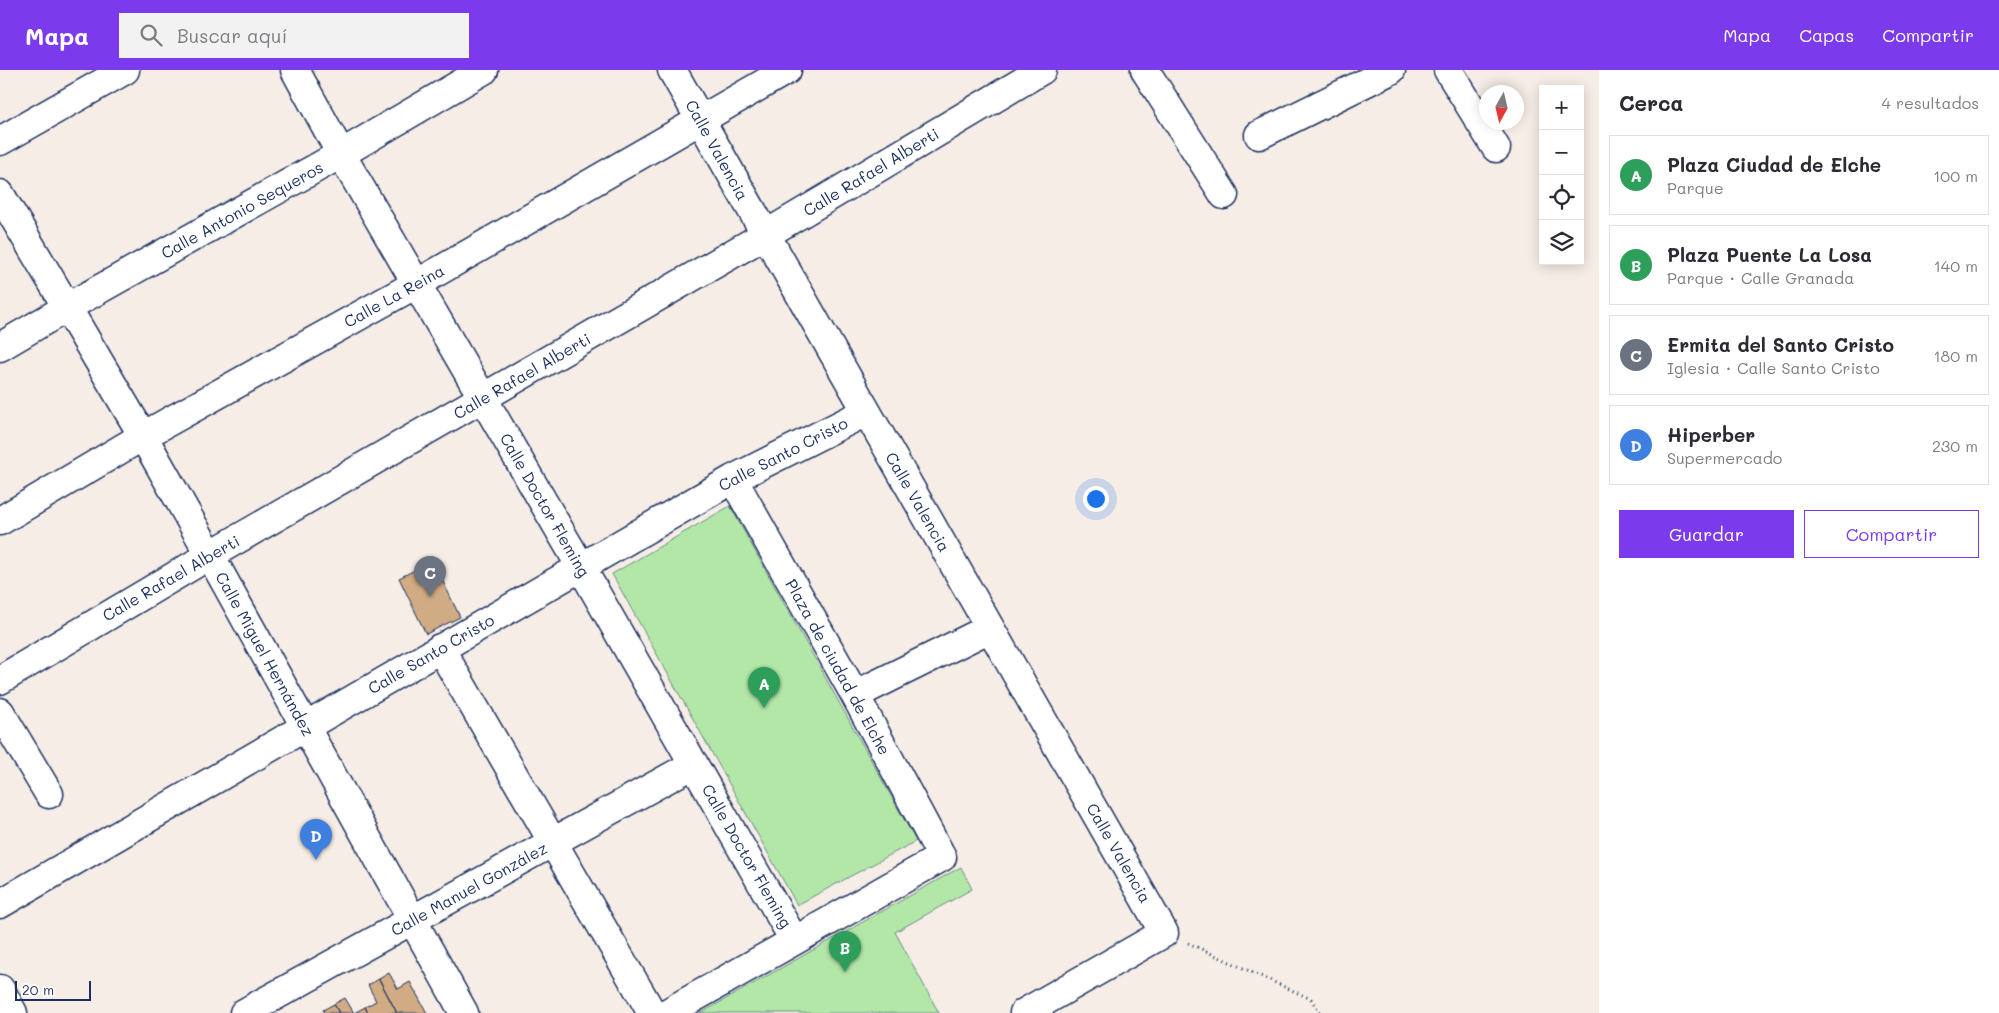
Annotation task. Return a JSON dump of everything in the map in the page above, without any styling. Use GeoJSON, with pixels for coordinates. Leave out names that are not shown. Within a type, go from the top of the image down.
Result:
{"type":"FeatureCollection","features":[{"type":"Feature","properties":{"kind":"street"},"geometry":{"type":"LineString","coordinates":[[0,141],[126,70]]}},
{"type":"Feature","properties":{"kind":"street","name":"Calle Doctor Fleming"},"geometry":{"type":"LineString","coordinates":[[295,70],[341,154],[418,283],[482,398],[581,566],[794,940]]}},
{"type":"Feature","properties":{"kind":"street","name":"Calle Antonio Sequeros"},"geometry":{"type":"LineString","coordinates":[[0,348],[66,308],[341,154],[484,70]]}},
{"type":"Feature","properties":{"kind":"street","name":"Calle Valencia"},"geometry":{"type":"LineString","coordinates":[[672,70],[1164,933]]}},
{"type":"Feature","properties":{"kind":"street","name":"Calle La Reina"},"geometry":{"type":"LineString","coordinates":[[0,521],[143,436],[418,283],[787,70]]}},
{"type":"Feature","properties":{"kind":"street","name":"Calle Rafael Alberti"},"geometry":{"type":"LineString","coordinates":[[0,680],[210,555],[765,235],[1042,70]]}},
{"type":"Feature","properties":{"kind":"street"},"geometry":{"type":"LineString","coordinates":[[1145,70],[1224,195]]}},
{"type":"Feature","properties":{"kind":"street"},"geometry":{"type":"LineString","coordinates":[[1259,135],[1391,70]]}},
{"type":"Feature","properties":{"kind":"street"},"geometry":{"type":"LineString","coordinates":[[1448,70],[1496,148]]}},
{"type":"Feature","properties":{"kind":"street","name":"Calle Miguel Hernández"},"geometry":{"type":"LineString","coordinates":[[0,194],[143,436],[464,1013]]}},
{"type":"Feature","properties":{"kind":"street","name":"Calle Santo Cristo"},"geometry":{"type":"LineString","coordinates":[[0,904],[733,479],[866,412]]}},
{"type":"Feature","properties":{"kind":"street","name":"Plaza de ciudad de Elche"},"geometry":{"type":"LineString","coordinates":[[733,479],[855,696],[942,857],[794,940]]}},
{"type":"Feature","properties":{"kind":"street"},"geometry":{"type":"LineString","coordinates":[[855,696],[990,628]]}},
{"type":"Feature","properties":{"kind":"street"},"geometry":{"type":"LineString","coordinates":[[440,648],[652,1013]]}},
{"type":"Feature","properties":{"kind":"street"},"geometry":{"type":"LineString","coordinates":[[0,712],[49,794]]}},
{"type":"Feature","properties":{"kind":"street","name":"Calle Manuel González"},"geometry":{"type":"LineString","coordinates":[[244,1013],[694,764]]}},
{"type":"Feature","properties":{"kind":"street"},"geometry":{"type":"LineString","coordinates":[[1024,1013],[1164,933]]}},
{"type":"Feature","properties":{"kind":"street"},"geometry":{"type":"LineString","coordinates":[[666,1013],[794,940]]}},
{"type":"Feature","properties":{"kind":"street"},"geometry":{"type":"LineString","coordinates":[[0,989],[13,1013]]}},
{"type":"Feature","properties":{"kind":"path"},"geometry":{"type":"LineString","coordinates":[[1164,933],[1311,999],[1320,1013]]}},
{"type":"Feature","properties":{"kind":"green space"},"geometry":{"type":"Polygon","coordinates":[[[730,506],[916,841],[797,905],[612,574],[730,506]]]}},
{"type":"Feature","properties":{"kind":"green space"},"geometry":{"type":"Polygon","coordinates":[[[961,867],[972,889],[895,932],[939,1013],[701,1013],[961,867]]]}},
{"type":"Feature","properties":{"kind":"building"},"geometry":{"type":"Polygon","coordinates":[[[433,561],[460,617],[426,634],[399,578],[433,561]]]}},
{"type":"Feature","properties":{"kind":"building"},"geometry":{"type":"Polygon","coordinates":[[[389,973],[398,989],[410,982],[427,1013],[397,1013],[379,979],[389,973]]]}},
{"type":"Feature","properties":{"kind":"building"},"geometry":{"type":"Polygon","coordinates":[[[379,979],[397,1013],[368,1013],[365,1007],[376,1001],[368,985],[379,979]]]}},
{"type":"Feature","properties":{"kind":"building"},"geometry":{"type":"Polygon","coordinates":[[[345,998],[354,1013],[339,1013],[334,1004],[345,998]]]}},
{"type":"Feature","properties":{"kind":"building"},"geometry":{"type":"Polygon","coordinates":[[[334,1004],[339,1013],[324,1013],[323,1010],[334,1004]]]}},
{"type":"Feature","properties":{"kind":"building"},"geometry":{"type":"Polygon","coordinates":[[[365,1007],[368,1013],[354,1013],[365,1007]]]}},
{"type":"Feature","properties":{"kind":"place","name":"Ermita del Santo Cristo"},"geometry":{"type":"Point","coordinates":[430,597]}},
{"type":"Feature","properties":{"kind":"place","name":"Plaza Ciudad de Elche"},"geometry":{"type":"Point","coordinates":[764,708]}},
{"type":"Feature","properties":{"kind":"place","name":"Hiperber"},"geometry":{"type":"Point","coordinates":[316,860]}},
{"type":"Feature","properties":{"kind":"place","name":"Plaza Puente La Losa"},"geometry":{"type":"Point","coordinates":[845,972]}}]}
